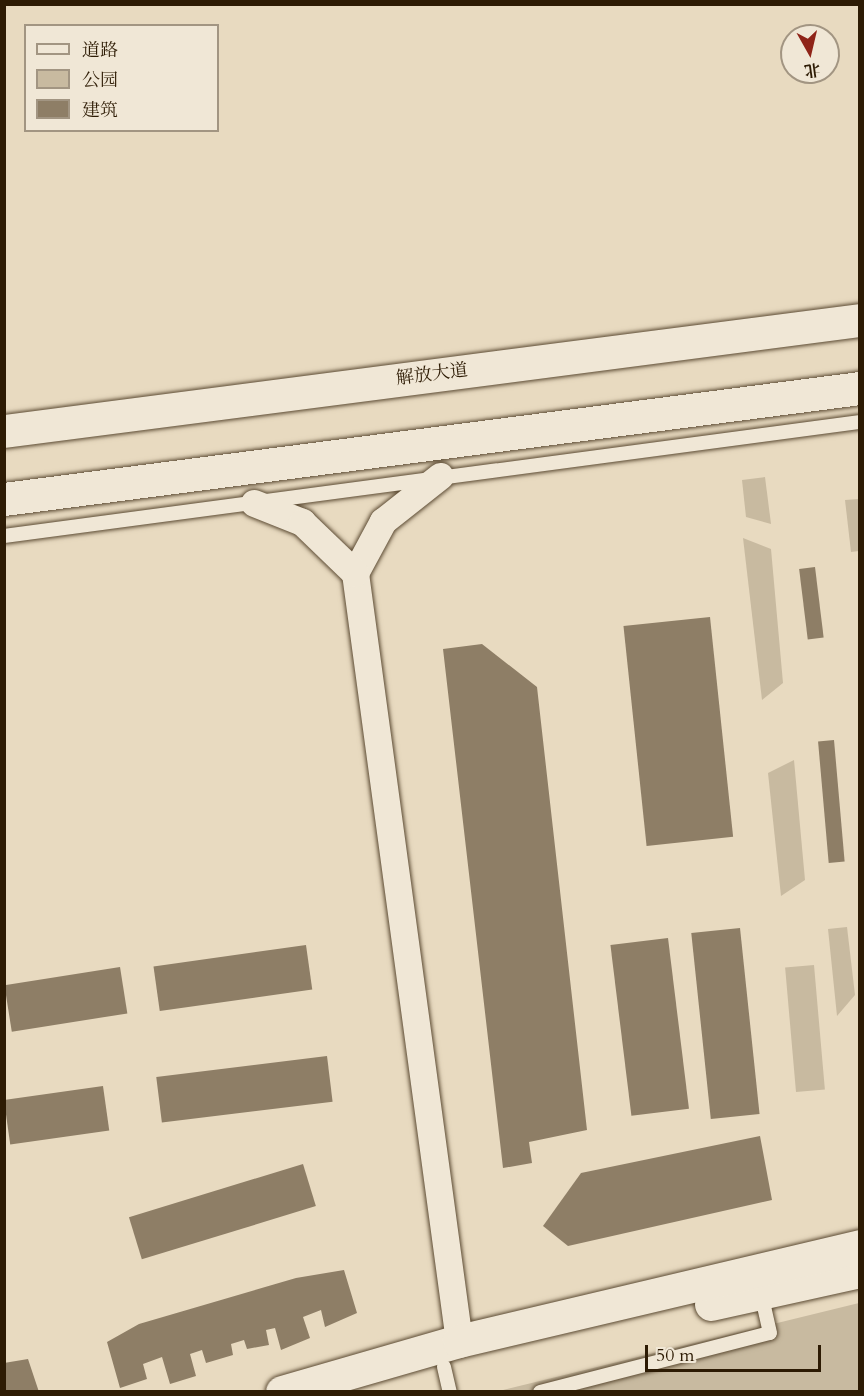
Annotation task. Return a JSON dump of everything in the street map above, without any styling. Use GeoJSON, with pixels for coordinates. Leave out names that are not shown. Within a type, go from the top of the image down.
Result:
{"type":"FeatureCollection","features":[{"type":"Feature","properties":{"kind":"main road","name":"解放大道"},"geometry":{"type":"LineString","coordinates":[[4,431],[860,320]]}},
{"type":"Feature","properties":{"kind":"main road"},"geometry":{"type":"LineString","coordinates":[[4,499],[860,388]]}},
{"type":"Feature","properties":{"kind":"main road"},"geometry":{"type":"LineString","coordinates":[[363,1392],[860,1246]]}},
{"type":"Feature","properties":{"kind":"main road"},"geometry":{"type":"LineString","coordinates":[[282,1392],[451,1367],[860,1271]]}},
{"type":"Feature","properties":{"kind":"street"},"geometry":{"type":"LineString","coordinates":[[440,476],[384,521],[354,573],[451,1367]]}},
{"type":"Feature","properties":{"kind":"street"},"geometry":{"type":"LineString","coordinates":[[254,503],[302,522],[354,573]]}},
{"type":"Feature","properties":{"kind":"lane"},"geometry":{"type":"LineString","coordinates":[[4,536],[440,476],[860,422]]}},
{"type":"Feature","properties":{"kind":"lane"},"geometry":{"type":"LineString","coordinates":[[540,1392],[770,1333],[762,1293]]}},
{"type":"Feature","properties":{"kind":"green space"},"geometry":{"type":"Polygon","coordinates":[[[765,477],[771,524],[746,517],[742,480],[765,477]]]}},
{"type":"Feature","properties":{"kind":"green space"},"geometry":{"type":"Polygon","coordinates":[[[859,499],[859,551],[851,552],[845,500],[859,499]]]}},
{"type":"Feature","properties":{"kind":"green space"},"geometry":{"type":"Polygon","coordinates":[[[743,538],[771,549],[783,683],[762,700],[743,538]]]}},
{"type":"Feature","properties":{"kind":"green space"},"geometry":{"type":"Polygon","coordinates":[[[794,760],[805,880],[781,896],[768,773],[794,760]]]}},
{"type":"Feature","properties":{"kind":"green space"},"geometry":{"type":"Polygon","coordinates":[[[847,927],[855,995],[837,1016],[828,929],[847,927]]]}},
{"type":"Feature","properties":{"kind":"green space"},"geometry":{"type":"Polygon","coordinates":[[[814,965],[825,1090],[796,1092],[785,968],[814,965]]]}},
{"type":"Feature","properties":{"kind":"green space"},"geometry":{"type":"Polygon","coordinates":[[[859,1303],[859,1391],[499,1391],[859,1303]]]}},
{"type":"Feature","properties":{"kind":"building"},"geometry":{"type":"Polygon","coordinates":[[[815,567],[824,637],[808,639],[799,569],[815,567]]]}},
{"type":"Feature","properties":{"kind":"building"},"geometry":{"type":"Polygon","coordinates":[[[710,617],[733,837],[647,846],[623,626],[710,617]]]}},
{"type":"Feature","properties":{"kind":"building"},"geometry":{"type":"Polygon","coordinates":[[[482,644],[537,687],[587,1130],[529,1142],[532,1163],[503,1168],[443,649],[482,644]]]}},
{"type":"Feature","properties":{"kind":"building"},"geometry":{"type":"Polygon","coordinates":[[[834,740],[845,862],[829,863],[818,741],[834,740]]]}},
{"type":"Feature","properties":{"kind":"building"},"geometry":{"type":"Polygon","coordinates":[[[740,928],[760,1114],[711,1119],[691,933],[740,928]]]}},
{"type":"Feature","properties":{"kind":"building"},"geometry":{"type":"Polygon","coordinates":[[[668,938],[689,1109],[631,1116],[610,945],[668,938]]]}},
{"type":"Feature","properties":{"kind":"building"},"geometry":{"type":"Polygon","coordinates":[[[306,945],[312,990],[160,1011],[153,966],[306,945]]]}},
{"type":"Feature","properties":{"kind":"building"},"geometry":{"type":"Polygon","coordinates":[[[120,967],[127,1013],[12,1032],[4,985],[120,967]]]}},
{"type":"Feature","properties":{"kind":"building"},"geometry":{"type":"Polygon","coordinates":[[[327,1056],[333,1102],[162,1123],[156,1077],[327,1056]]]}},
{"type":"Feature","properties":{"kind":"building"},"geometry":{"type":"Polygon","coordinates":[[[103,1086],[109,1131],[10,1144],[4,1100],[103,1086]]]}},
{"type":"Feature","properties":{"kind":"building"},"geometry":{"type":"Polygon","coordinates":[[[760,1136],[772,1200],[568,1246],[543,1226],[581,1173],[760,1136]]]}},
{"type":"Feature","properties":{"kind":"building"},"geometry":{"type":"Polygon","coordinates":[[[303,1164],[316,1206],[142,1259],[129,1217],[303,1164]]]}},
{"type":"Feature","properties":{"kind":"building"},"geometry":{"type":"Polygon","coordinates":[[[344,1270],[357,1313],[325,1327],[321,1310],[303,1317],[310,1338],[281,1350],[275,1328],[266,1330],[269,1345],[247,1349],[244,1340],[231,1344],[233,1355],[206,1363],[202,1350],[190,1354],[196,1376],[170,1384],[162,1357],[143,1364],[147,1379],[120,1388],[107,1342],[139,1324],[296,1278],[344,1270]]]}},
{"type":"Feature","properties":{"kind":"building"},"geometry":{"type":"Polygon","coordinates":[[[28,1359],[39,1392],[4,1392],[4,1363],[28,1359]]]}}]}
